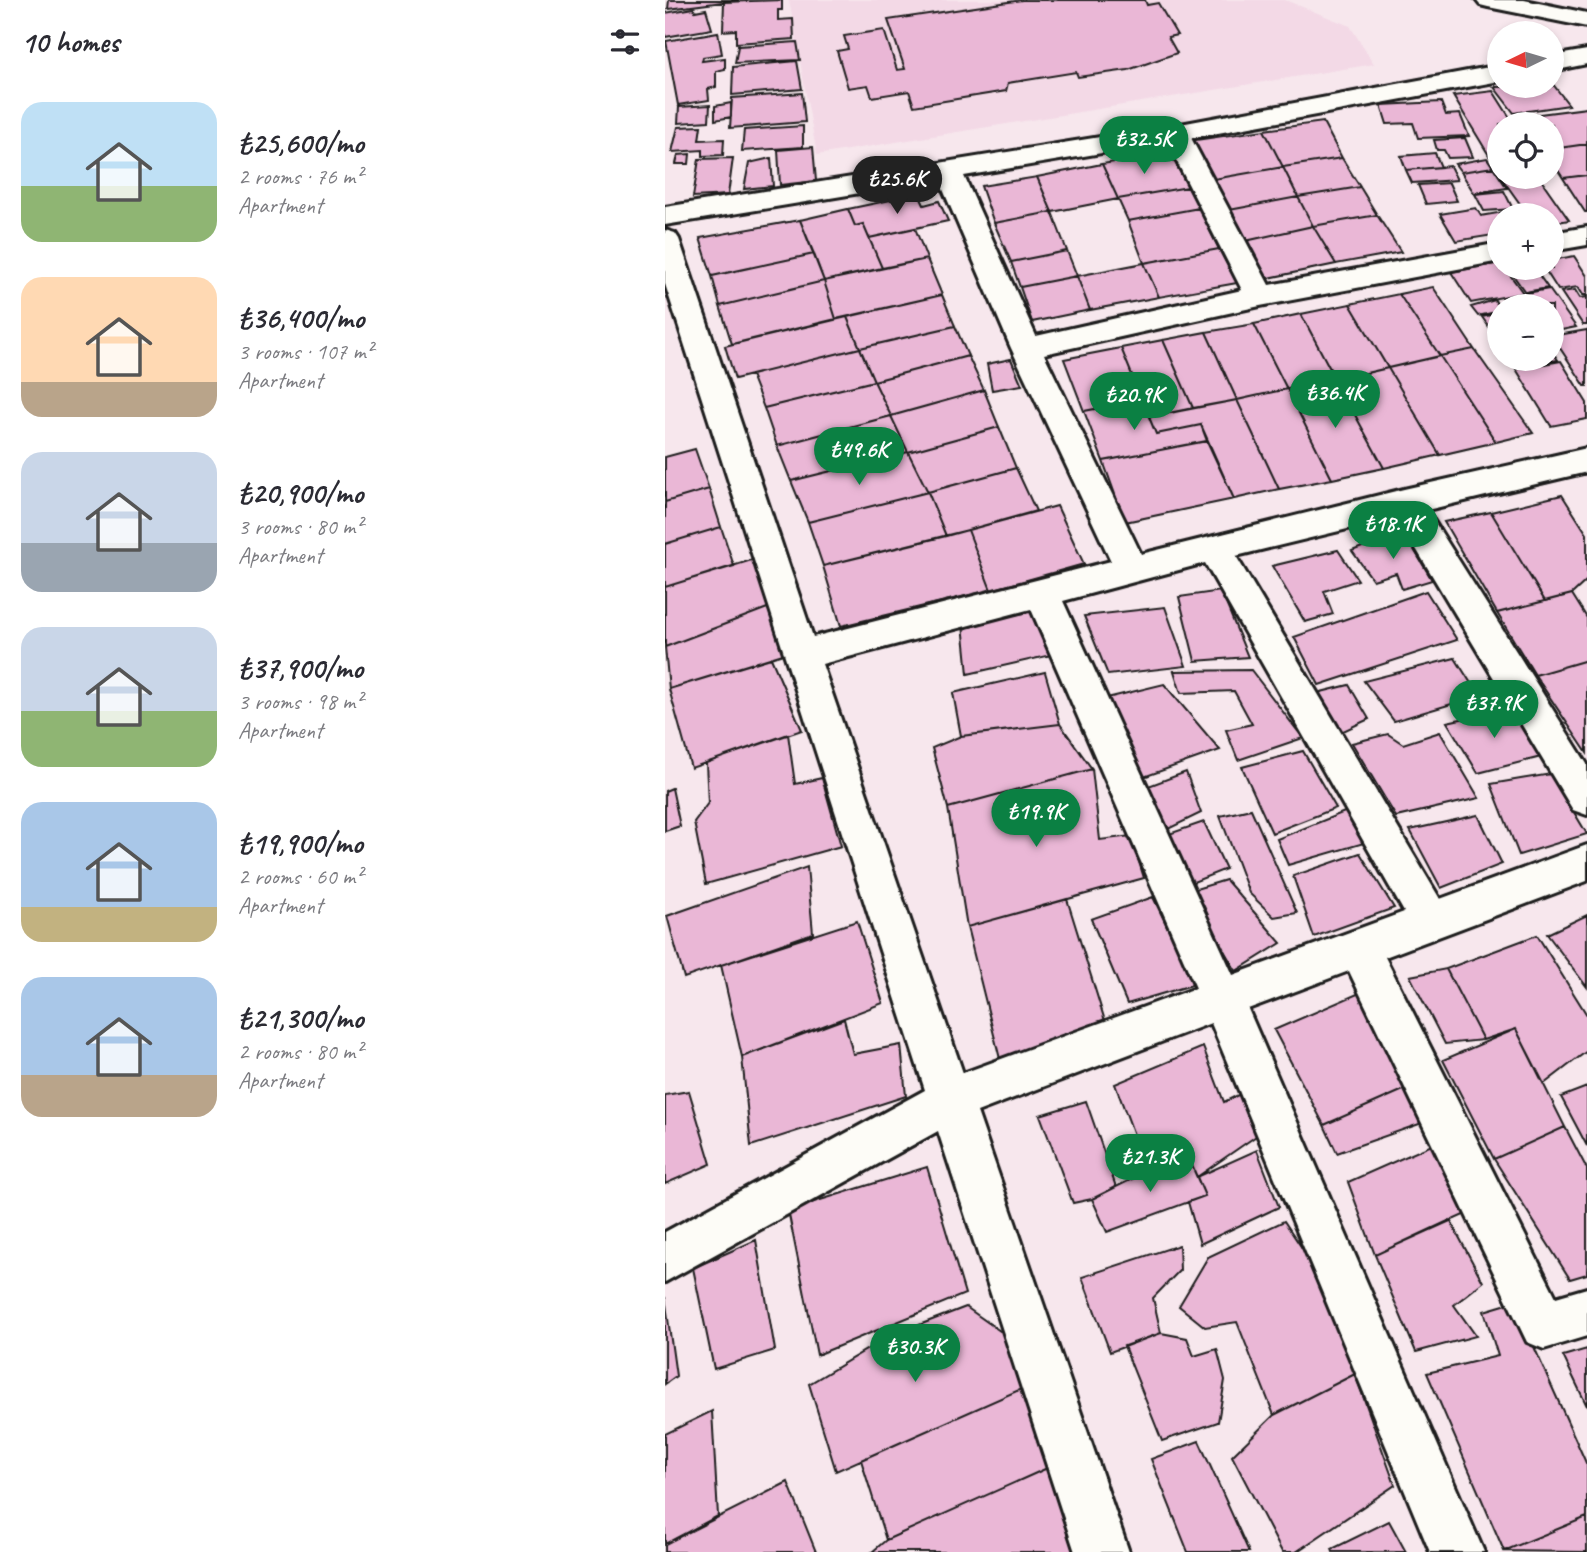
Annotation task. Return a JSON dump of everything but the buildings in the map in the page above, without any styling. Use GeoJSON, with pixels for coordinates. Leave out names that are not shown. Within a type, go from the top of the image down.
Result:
{"type":"FeatureCollection","features":[{"type":"Feature","properties":{"kind":"street"},"geometry":{"type":"LineString","coordinates":[[1488,0],[1552,6],[1587,20]]}},
{"type":"Feature","properties":{"kind":"street"},"geometry":{"type":"LineString","coordinates":[[665,216],[949,172],[1487,75]]}},
{"type":"Feature","properties":{"kind":"street"},"geometry":{"type":"LineString","coordinates":[[1175,133],[1260,296]]}},
{"type":"Feature","properties":{"kind":"street"},"geometry":{"type":"LineString","coordinates":[[949,172],[1026,348],[1132,570]]}},
{"type":"Feature","properties":{"kind":"street"},"geometry":{"type":"LineString","coordinates":[[1564,240],[1587,236]]}},
{"type":"Feature","properties":{"kind":"street"},"geometry":{"type":"LineString","coordinates":[[665,239],[801,654],[1103,1552]]}},
{"type":"Feature","properties":{"kind":"street"},"geometry":{"type":"LineString","coordinates":[[1026,348],[1260,296],[1487,254]]}},
{"type":"Feature","properties":{"kind":"street"},"geometry":{"type":"LineString","coordinates":[[801,654],[1404,501],[1587,460]]}},
{"type":"Feature","properties":{"kind":"street"},"geometry":{"type":"LineString","coordinates":[[1404,501],[1587,798]]}},
{"type":"Feature","properties":{"kind":"street"},"geometry":{"type":"LineString","coordinates":[[1214,548],[1430,921]]}},
{"type":"Feature","properties":{"kind":"street"},"geometry":{"type":"LineString","coordinates":[[1042,593],[1222,999],[1457,1552]]}},
{"type":"Feature","properties":{"kind":"street"},"geometry":{"type":"LineString","coordinates":[[665,1258],[952,1099],[1587,863]]}},
{"type":"Feature","properties":{"kind":"street"},"geometry":{"type":"LineString","coordinates":[[1359,948],[1544,1325],[1587,1312]]}},
{"type":"Feature","properties":{"kind":"shaded area"},"geometry":{"type":"Polygon","coordinates":[[[789,0],[1285,0],[1350,26],[1374,64],[817,155],[789,0]]]}}]}
